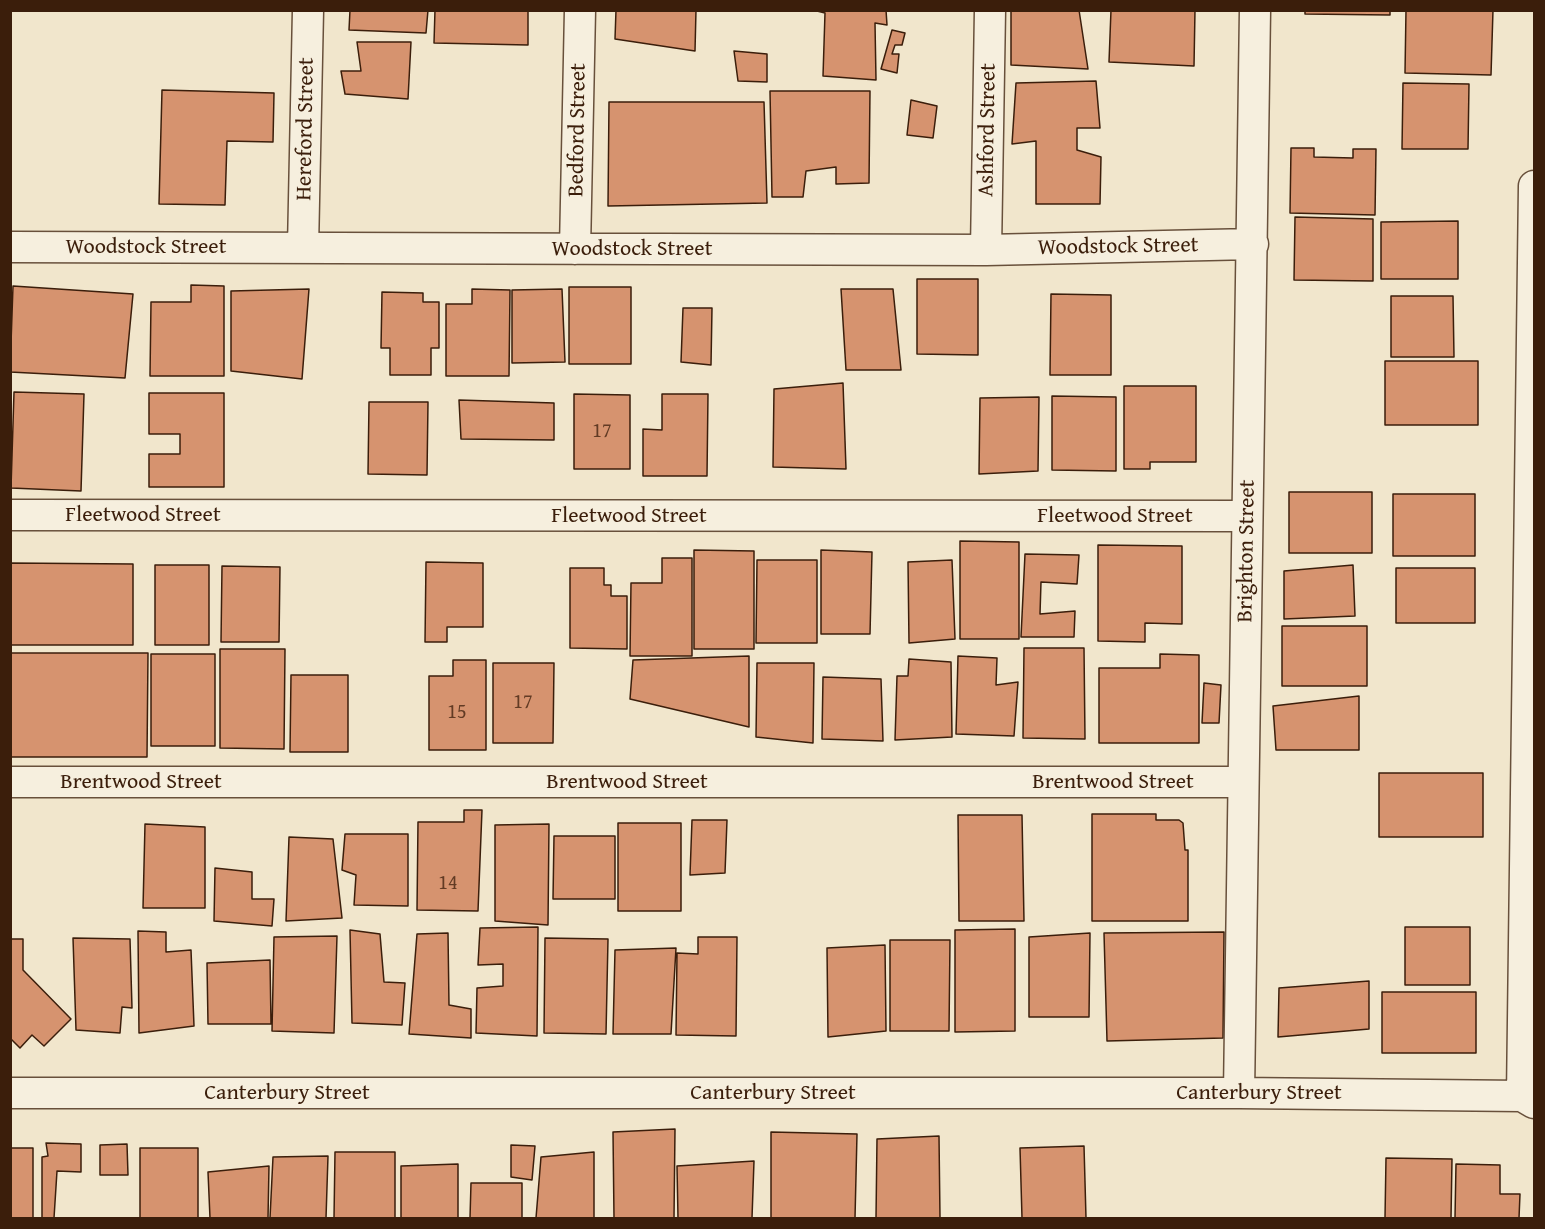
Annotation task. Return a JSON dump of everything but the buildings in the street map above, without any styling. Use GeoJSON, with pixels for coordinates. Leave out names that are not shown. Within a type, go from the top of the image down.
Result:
{"type":"FeatureCollection","features":[{"type":"Feature","properties":{"kind":"street","name":"Hereford Street"},"geometry":{"type":"LineString","coordinates":[[303,248],[308,10]]}},
{"type":"Feature","properties":{"kind":"street","name":"Bedford Street"},"geometry":{"type":"LineString","coordinates":[[575,249],[580,10]]}},
{"type":"Feature","properties":{"kind":"street","name":"Ashford Street"},"geometry":{"type":"LineString","coordinates":[[986,250],[990,10]]}},
{"type":"Feature","properties":{"kind":"street","name":"Brighton Street"},"geometry":{"type":"LineString","coordinates":[[1239,1092],[1255,10]]}},
{"type":"Feature","properties":{"kind":"street"},"geometry":{"type":"LineString","coordinates":[[1528,1099],[1534,186]]}},
{"type":"Feature","properties":{"kind":"street","name":"Woodstock Street"},"geometry":{"type":"LineString","coordinates":[[10,247],[986,250],[1253,244]]}},
{"type":"Feature","properties":{"kind":"street","name":"Fleetwood Street"},"geometry":{"type":"LineString","coordinates":[[10,515],[1247,516]]}},
{"type":"Feature","properties":{"kind":"street","name":"Brentwood Street"},"geometry":{"type":"LineString","coordinates":[[10,782],[1243,782]]}},
{"type":"Feature","properties":{"kind":"street","name":"Canterbury Street"},"geometry":{"type":"LineString","coordinates":[[10,1093],[1239,1092],[1528,1099]]}}]}
